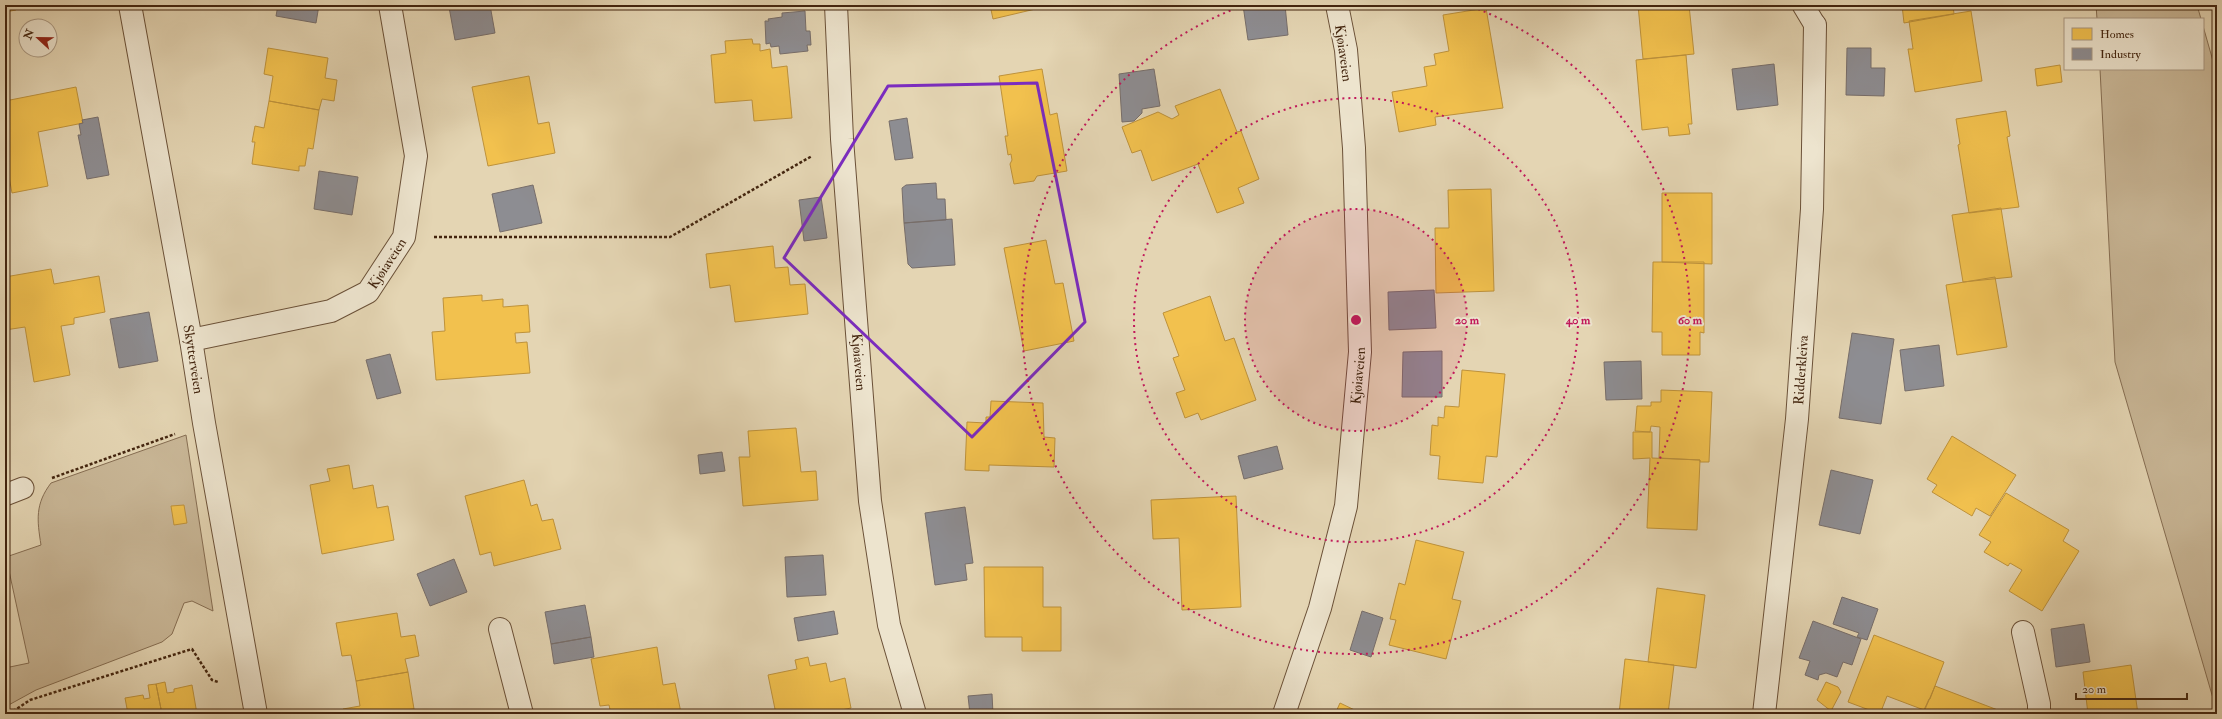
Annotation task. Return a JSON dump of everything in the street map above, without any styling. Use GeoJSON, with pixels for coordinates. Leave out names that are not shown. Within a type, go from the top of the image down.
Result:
{"type":"FeatureCollection","features":[{"type":"Feature","properties":{"kind":"street","name":"Skytterveien"},"geometry":{"type":"LineString","coordinates":[[130,5],[191,340],[204,423],[256,714]]}},
{"type":"Feature","properties":{"kind":"street","name":"Kjøiaveien"},"geometry":{"type":"LineString","coordinates":[[191,340],[331,311],[368,292],[404,237],[416,156],[390,5]]}},
{"type":"Feature","properties":{"kind":"street","name":"Kjøiaveien"},"geometry":{"type":"LineString","coordinates":[[836,5],[842,139],[870,501],[889,625],[915,714]]}},
{"type":"Feature","properties":{"kind":"street","name":"Kjøiaveien"},"geometry":{"type":"LineString","coordinates":[[1284,714],[1320,608],[1346,506],[1360,352],[1354,148],[1346,50],[1337,5]]}},
{"type":"Feature","properties":{"kind":"street","name":"Ridderkleiva"},"geometry":{"type":"LineString","coordinates":[[1764,714],[1797,418],[1812,209],[1816,15]]}},
{"type":"Feature","properties":{"kind":"street"},"geometry":{"type":"LineString","coordinates":[[500,629],[522,714]]}},
{"type":"Feature","properties":{"kind":"street"},"geometry":{"type":"LineString","coordinates":[[2023,632],[2039,704],[2039,714]]}},
{"type":"Feature","properties":{"kind":"lane"},"geometry":{"type":"LineString","coordinates":[[1803,5],[1816,15]]}},
{"type":"Feature","properties":{"kind":"path"},"geometry":{"type":"LineString","coordinates":[[404,237],[670,237],[842,139]]}},
{"type":"Feature","properties":{"kind":"path"},"geometry":{"type":"LineString","coordinates":[[14,491],[204,423]]}},
{"type":"Feature","properties":{"kind":"path"},"geometry":{"type":"LineString","coordinates":[[9,714],[30,700],[192,649]]}},
{"type":"Feature","properties":{"kind":"highlighted area"},"geometry":{"type":"Polygon","coordinates":[[[1037,83],[1085,322],[972,437],[784,258],[888,86],[1037,83]]]}},
{"type":"Feature","properties":{"kind":"shaded area"},"geometry":{"type":"Polygon","coordinates":[[[2096,5],[2197,5],[2201,18],[2097,18],[2096,5]]]}},
{"type":"Feature","properties":{"kind":"shaded area"},"geometry":{"type":"Polygon","coordinates":[[[2204,30],[2217,75],[2217,712],[2115,362],[2100,70],[2204,70],[2204,30]]]}},
{"type":"Feature","properties":{"kind":"shaded area"},"geometry":{"type":"Polygon","coordinates":[[[186,435],[213,611],[192,601],[184,603],[172,634],[162,642],[36,690],[5,707],[5,668],[29,663],[6,557],[41,545],[38,512],[42,498],[51,483],[186,435]]]}},
{"type":"Feature","properties":{"kind":"building: Homes"},"geometry":{"type":"Polygon","coordinates":[[[5,5],[15,5],[16,10],[5,12],[5,5]]]}},
{"type":"Feature","properties":{"kind":"building: Homes"},"geometry":{"type":"Polygon","coordinates":[[[990,5],[1044,5],[1044,7],[993,19],[990,5]]]}},
{"type":"Feature","properties":{"kind":"building: Homes"},"geometry":{"type":"Polygon","coordinates":[[[1638,5],[1689,5],[1694,54],[1643,59],[1638,5]]]}},
{"type":"Feature","properties":{"kind":"building: Homes"},"geometry":{"type":"Polygon","coordinates":[[[1902,5],[1953,5],[1954,14],[1904,23],[1902,5]]]}},
{"type":"Feature","properties":{"kind":"building: Homes"},"geometry":{"type":"Polygon","coordinates":[[[1486,8],[1503,108],[1435,117],[1436,125],[1399,132],[1392,92],[1427,86],[1424,67],[1436,65],[1434,54],[1449,51],[1443,15],[1486,8]]]}},
{"type":"Feature","properties":{"kind":"building: Homes"},"geometry":{"type":"Polygon","coordinates":[[[1971,11],[1982,81],[1915,92],[1908,49],[1913,49],[1909,21],[1971,11]]]}},
{"type":"Feature","properties":{"kind":"building: Homes"},"geometry":{"type":"Polygon","coordinates":[[[752,39],[753,44],[760,44],[760,51],[770,49],[772,68],[787,66],[792,118],[754,121],[752,100],[715,103],[711,55],[726,53],[725,41],[752,39]]]}},
{"type":"Feature","properties":{"kind":"building: Homes"},"geometry":{"type":"Polygon","coordinates":[[[268,48],[328,58],[325,78],[337,80],[334,101],[322,99],[319,110],[269,101],[273,76],[264,74],[268,48]]]}},
{"type":"Feature","properties":{"kind":"building: Homes"},"geometry":{"type":"Polygon","coordinates":[[[1686,55],[1692,124],[1688,124],[1690,134],[1669,136],[1668,127],[1642,130],[1636,60],[1686,55]]]}},
{"type":"Feature","properties":{"kind":"building: Homes"},"geometry":{"type":"Polygon","coordinates":[[[2060,65],[2062,82],[2037,86],[2035,69],[2060,65]]]}},
{"type":"Feature","properties":{"kind":"building: Homes"},"geometry":{"type":"Polygon","coordinates":[[[1042,69],[1050,115],[1057,113],[1067,171],[1037,176],[1034,181],[1014,184],[1010,164],[1012,160],[1011,154],[1008,155],[1005,136],[1008,136],[999,76],[1042,69]]]}},
{"type":"Feature","properties":{"kind":"building: Homes"},"geometry":{"type":"Polygon","coordinates":[[[529,76],[538,124],[549,122],[555,153],[488,166],[472,87],[529,76]]]}},
{"type":"Feature","properties":{"kind":"building: Homes"},"geometry":{"type":"Polygon","coordinates":[[[76,87],[83,123],[38,132],[48,186],[12,193],[5,155],[5,101],[76,87]]]}},
{"type":"Feature","properties":{"kind":"building: Homes"},"geometry":{"type":"Polygon","coordinates":[[[1220,89],[1237,132],[1241,131],[1259,179],[1238,188],[1244,203],[1217,213],[1198,164],[1152,181],[1141,150],[1132,153],[1122,127],[1158,112],[1172,119],[1179,115],[1175,106],[1220,89]]]}},
{"type":"Feature","properties":{"kind":"building: Homes"},"geometry":{"type":"Polygon","coordinates":[[[269,101],[319,110],[313,149],[308,148],[305,166],[299,166],[299,171],[252,164],[255,142],[252,142],[255,126],[264,128],[269,101]]]}},
{"type":"Feature","properties":{"kind":"building: Homes"},"geometry":{"type":"Polygon","coordinates":[[[2006,111],[2010,136],[2007,137],[2019,207],[1969,213],[1958,145],[1960,144],[1956,119],[2006,111]]]}},
{"type":"Feature","properties":{"kind":"building: Homes"},"geometry":{"type":"Polygon","coordinates":[[[1491,189],[1494,291],[1436,293],[1435,228],[1449,228],[1448,190],[1491,189]]]}},
{"type":"Feature","properties":{"kind":"building: Homes"},"geometry":{"type":"Polygon","coordinates":[[[1662,193],[1712,193],[1712,264],[1662,262],[1662,193]]]}},
{"type":"Feature","properties":{"kind":"building: Homes"},"geometry":{"type":"Polygon","coordinates":[[[2001,208],[2012,277],[1963,282],[1952,215],[2001,208]]]}},
{"type":"Feature","properties":{"kind":"building: Homes"},"geometry":{"type":"Polygon","coordinates":[[[1046,240],[1055,284],[1063,283],[1074,341],[1024,351],[1004,248],[1046,240]]]}},
{"type":"Feature","properties":{"kind":"building: Homes"},"geometry":{"type":"Polygon","coordinates":[[[773,246],[775,268],[788,267],[790,285],[805,284],[808,314],[735,322],[730,285],[710,288],[706,254],[773,246]]]}},
{"type":"Feature","properties":{"kind":"building: Homes"},"geometry":{"type":"Polygon","coordinates":[[[1653,262],[1704,262],[1704,333],[1700,332],[1700,355],[1662,355],[1662,332],[1652,332],[1653,262]]]}},
{"type":"Feature","properties":{"kind":"building: Homes"},"geometry":{"type":"Polygon","coordinates":[[[51,269],[54,284],[99,276],[105,312],[74,318],[74,324],[61,326],[70,375],[34,382],[25,327],[5,330],[5,277],[51,269]]]}},
{"type":"Feature","properties":{"kind":"building: Homes"},"geometry":{"type":"Polygon","coordinates":[[[1995,277],[2007,347],[1957,355],[1946,285],[1995,277]]]}},
{"type":"Feature","properties":{"kind":"building: Homes"},"geometry":{"type":"Polygon","coordinates":[[[482,295],[482,301],[503,299],[503,307],[528,305],[530,332],[515,333],[516,343],[527,342],[530,373],[436,380],[432,332],[445,331],[443,298],[482,295]]]}},
{"type":"Feature","properties":{"kind":"building: Homes"},"geometry":{"type":"Polygon","coordinates":[[[1210,296],[1225,341],[1234,338],[1256,400],[1201,420],[1198,413],[1185,418],[1176,393],[1185,390],[1173,358],[1179,356],[1163,313],[1210,296]]]}},
{"type":"Feature","properties":{"kind":"building: Homes"},"geometry":{"type":"Polygon","coordinates":[[[1462,370],[1505,374],[1497,457],[1486,456],[1483,483],[1438,479],[1440,456],[1430,455],[1432,425],[1438,426],[1438,417],[1444,418],[1445,406],[1459,407],[1462,370]]]}},
{"type":"Feature","properties":{"kind":"building: Homes"},"geometry":{"type":"Polygon","coordinates":[[[1661,390],[1712,392],[1709,462],[1700,462],[1700,460],[1659,458],[1660,427],[1651,426],[1650,432],[1635,431],[1637,406],[1651,406],[1651,402],[1661,402],[1661,390]]]}},
{"type":"Feature","properties":{"kind":"building: Homes"},"geometry":{"type":"Polygon","coordinates":[[[991,401],[1043,403],[1044,437],[1055,438],[1054,467],[989,465],[989,471],[965,470],[967,422],[986,423],[986,417],[990,417],[991,401]]]}},
{"type":"Feature","properties":{"kind":"building: Homes"},"geometry":{"type":"Polygon","coordinates":[[[796,428],[801,472],[816,471],[818,500],[743,506],[739,457],[750,457],[748,431],[796,428]]]}},
{"type":"Feature","properties":{"kind":"building: Homes"},"geometry":{"type":"Polygon","coordinates":[[[1633,432],[1652,432],[1652,458],[1700,460],[1697,530],[1647,528],[1650,458],[1633,459],[1633,432]]]}},
{"type":"Feature","properties":{"kind":"building: Homes"},"geometry":{"type":"Polygon","coordinates":[[[1952,436],[2016,475],[1990,516],[1976,508],[1972,516],[1932,492],[1937,485],[1927,479],[1952,436]]]}},
{"type":"Feature","properties":{"kind":"building: Homes"},"geometry":{"type":"Polygon","coordinates":[[[349,465],[353,489],[373,485],[377,508],[388,506],[394,540],[322,554],[310,485],[330,481],[327,469],[349,465]]]}},
{"type":"Feature","properties":{"kind":"building: Homes"},"geometry":{"type":"Polygon","coordinates":[[[524,480],[531,506],[537,504],[542,521],[553,519],[561,549],[494,566],[491,552],[480,555],[465,496],[524,480]]]}},
{"type":"Feature","properties":{"kind":"building: Homes"},"geometry":{"type":"Polygon","coordinates":[[[2006,493],[2069,530],[2063,541],[2079,551],[2042,611],[2009,591],[2022,570],[2010,563],[2008,566],[1984,552],[1991,542],[1979,535],[2006,493]]]}},
{"type":"Feature","properties":{"kind":"building: Homes"},"geometry":{"type":"Polygon","coordinates":[[[1236,496],[1241,607],[1182,610],[1179,538],[1153,539],[1151,500],[1236,496]]]}},
{"type":"Feature","properties":{"kind":"building: Homes"},"geometry":{"type":"Polygon","coordinates":[[[184,505],[187,523],[174,525],[171,506],[184,505]]]}},
{"type":"Feature","properties":{"kind":"building: Homes"},"geometry":{"type":"Polygon","coordinates":[[[1416,540],[1464,552],[1452,599],[1461,601],[1446,659],[1389,645],[1396,620],[1390,619],[1399,583],[1405,585],[1416,540]]]}},
{"type":"Feature","properties":{"kind":"building: Homes"},"geometry":{"type":"Polygon","coordinates":[[[984,567],[1043,567],[1043,607],[1061,607],[1061,651],[1022,651],[1022,637],[985,637],[984,567]]]}},
{"type":"Feature","properties":{"kind":"building: Homes"},"geometry":{"type":"Polygon","coordinates":[[[1657,588],[1705,595],[1696,668],[1648,662],[1657,588]]]}},
{"type":"Feature","properties":{"kind":"building: Homes"},"geometry":{"type":"Polygon","coordinates":[[[397,613],[401,637],[415,635],[419,656],[405,659],[408,672],[356,681],[351,655],[342,656],[336,623],[397,613]]]}},
{"type":"Feature","properties":{"kind":"building: Homes"},"geometry":{"type":"Polygon","coordinates":[[[1874,635],[1944,662],[1930,699],[1924,710],[1887,696],[1880,714],[1848,702],[1874,635]]]}},
{"type":"Feature","properties":{"kind":"building: Homes"},"geometry":{"type":"Polygon","coordinates":[[[657,647],[663,685],[675,683],[681,713],[611,714],[609,705],[600,706],[591,659],[657,647]]]}},
{"type":"Feature","properties":{"kind":"building: Homes"},"geometry":{"type":"Polygon","coordinates":[[[808,657],[810,666],[826,663],[830,682],[845,678],[851,708],[821,714],[776,714],[768,675],[797,669],[795,660],[808,657]]]}},
{"type":"Feature","properties":{"kind":"building: Homes"},"geometry":{"type":"Polygon","coordinates":[[[1625,659],[1674,665],[1668,714],[1619,714],[1625,659]]]}},
{"type":"Feature","properties":{"kind":"building: Homes"},"geometry":{"type":"Polygon","coordinates":[[[2131,665],[2138,714],[2088,714],[2083,672],[2131,665]]]}},
{"type":"Feature","properties":{"kind":"building: Homes"},"geometry":{"type":"Polygon","coordinates":[[[408,672],[414,709],[404,710],[405,714],[344,714],[343,709],[360,706],[356,681],[408,672]]]}},
{"type":"Feature","properties":{"kind":"building: Homes"},"geometry":{"type":"Polygon","coordinates":[[[165,682],[167,693],[174,692],[174,689],[192,685],[197,714],[162,714],[156,684],[165,682]]]}},
{"type":"Feature","properties":{"kind":"building: Homes"},"geometry":{"type":"Polygon","coordinates":[[[1826,682],[1838,687],[1841,692],[1831,711],[1817,700],[1826,682]]]}},
{"type":"Feature","properties":{"kind":"building: Homes"},"geometry":{"type":"Polygon","coordinates":[[[156,684],[162,714],[128,714],[125,698],[143,695],[144,699],[150,698],[148,685],[156,684]]]}},
{"type":"Feature","properties":{"kind":"building: Homes"},"geometry":{"type":"Polygon","coordinates":[[[1935,686],[2003,712],[2003,714],[1923,714],[1935,686]]]}},
{"type":"Feature","properties":{"kind":"building: Homes"},"geometry":{"type":"Polygon","coordinates":[[[1340,703],[1363,714],[1335,714],[1340,703]]]}},
{"type":"Feature","properties":{"kind":"building: Homes"},"geometry":{"type":"Polygon","coordinates":[[[1136,710],[1136,714],[1071,714],[1071,712],[1136,710]]]}},
{"type":"Feature","properties":{"kind":"building: Industry"},"geometry":{"type":"Polygon","coordinates":[[[278,5],[319,5],[316,23],[276,16],[278,5]]]}},
{"type":"Feature","properties":{"kind":"building: Industry"},"geometry":{"type":"Polygon","coordinates":[[[460,5],[490,5],[495,33],[455,40],[449,7],[460,5]]]}},
{"type":"Feature","properties":{"kind":"building: Industry"},"geometry":{"type":"Polygon","coordinates":[[[1243,5],[1285,5],[1288,35],[1248,40],[1243,5]]]}},
{"type":"Feature","properties":{"kind":"building: Industry"},"geometry":{"type":"Polygon","coordinates":[[[805,11],[806,31],[810,31],[811,45],[807,45],[808,51],[780,54],[779,46],[771,47],[770,43],[766,44],[765,21],[769,21],[768,19],[782,17],[782,13],[805,11]]]}},
{"type":"Feature","properties":{"kind":"building: Industry"},"geometry":{"type":"Polygon","coordinates":[[[1847,48],[1871,48],[1871,68],[1885,68],[1884,96],[1846,95],[1847,48]]]}},
{"type":"Feature","properties":{"kind":"building: Industry"},"geometry":{"type":"Polygon","coordinates":[[[1774,64],[1778,105],[1737,110],[1732,69],[1774,64]]]}},
{"type":"Feature","properties":{"kind":"building: Industry"},"geometry":{"type":"Polygon","coordinates":[[[1154,69],[1160,106],[1142,109],[1142,113],[1134,121],[1122,122],[1119,74],[1154,69]]]}},
{"type":"Feature","properties":{"kind":"building: Industry"},"geometry":{"type":"Polygon","coordinates":[[[98,117],[109,175],[87,179],[78,135],[81,135],[79,124],[83,123],[82,120],[98,117]]]}},
{"type":"Feature","properties":{"kind":"building: Industry"},"geometry":{"type":"Polygon","coordinates":[[[907,118],[913,158],[895,160],[889,121],[907,118]]]}},
{"type":"Feature","properties":{"kind":"building: Industry"},"geometry":{"type":"Polygon","coordinates":[[[319,171],[358,177],[352,215],[314,209],[319,171]]]}},
{"type":"Feature","properties":{"kind":"building: Industry"},"geometry":{"type":"Polygon","coordinates":[[[936,183],[937,199],[945,199],[946,220],[904,223],[902,188],[906,185],[936,183]]]}},
{"type":"Feature","properties":{"kind":"building: Industry"},"geometry":{"type":"Polygon","coordinates":[[[533,185],[542,223],[500,232],[492,194],[533,185]]]}},
{"type":"Feature","properties":{"kind":"building: Industry"},"geometry":{"type":"Polygon","coordinates":[[[821,197],[827,238],[804,241],[799,200],[821,197]]]}},
{"type":"Feature","properties":{"kind":"building: Industry"},"geometry":{"type":"Polygon","coordinates":[[[952,219],[955,265],[912,268],[908,264],[904,223],[952,219]]]}},
{"type":"Feature","properties":{"kind":"building: Industry"},"geometry":{"type":"Polygon","coordinates":[[[1434,290],[1436,328],[1389,330],[1388,292],[1434,290]]]}},
{"type":"Feature","properties":{"kind":"building: Industry"},"geometry":{"type":"Polygon","coordinates":[[[149,312],[158,361],[119,368],[110,319],[149,312]]]}},
{"type":"Feature","properties":{"kind":"building: Industry"},"geometry":{"type":"Polygon","coordinates":[[[1852,333],[1894,339],[1881,424],[1839,418],[1852,333]]]}},
{"type":"Feature","properties":{"kind":"building: Industry"},"geometry":{"type":"Polygon","coordinates":[[[1939,345],[1944,386],[1905,391],[1900,350],[1939,345]]]}},
{"type":"Feature","properties":{"kind":"building: Industry"},"geometry":{"type":"Polygon","coordinates":[[[1442,351],[1442,397],[1402,397],[1403,352],[1442,351]]]}},
{"type":"Feature","properties":{"kind":"building: Industry"},"geometry":{"type":"Polygon","coordinates":[[[390,354],[401,393],[377,399],[366,360],[390,354]]]}},
{"type":"Feature","properties":{"kind":"building: Industry"},"geometry":{"type":"Polygon","coordinates":[[[1641,361],[1642,399],[1606,400],[1604,362],[1641,361]]]}},
{"type":"Feature","properties":{"kind":"building: Industry"},"geometry":{"type":"Polygon","coordinates":[[[1277,446],[1283,469],[1244,479],[1238,456],[1277,446]]]}},
{"type":"Feature","properties":{"kind":"building: Industry"},"geometry":{"type":"Polygon","coordinates":[[[722,452],[725,471],[700,474],[698,455],[722,452]]]}},
{"type":"Feature","properties":{"kind":"building: Industry"},"geometry":{"type":"Polygon","coordinates":[[[1831,470],[1873,480],[1860,534],[1819,525],[1831,470]]]}},
{"type":"Feature","properties":{"kind":"building: Industry"},"geometry":{"type":"Polygon","coordinates":[[[965,507],[973,563],[965,564],[967,580],[935,585],[925,513],[965,507]]]}},
{"type":"Feature","properties":{"kind":"building: Industry"},"geometry":{"type":"Polygon","coordinates":[[[823,555],[826,595],[787,597],[785,557],[823,555]]]}},
{"type":"Feature","properties":{"kind":"building: Industry"},"geometry":{"type":"Polygon","coordinates":[[[454,559],[467,592],[430,606],[417,574],[454,559]]]}},
{"type":"Feature","properties":{"kind":"building: Industry"},"geometry":{"type":"Polygon","coordinates":[[[1842,597],[1878,609],[1867,640],[1857,637],[1859,633],[1833,624],[1842,597]]]}},
{"type":"Feature","properties":{"kind":"building: Industry"},"geometry":{"type":"Polygon","coordinates":[[[585,605],[591,637],[551,644],[545,612],[585,605]]]}},
{"type":"Feature","properties":{"kind":"building: Industry"},"geometry":{"type":"Polygon","coordinates":[[[834,611],[838,634],[798,641],[794,618],[834,611]]]}},
{"type":"Feature","properties":{"kind":"building: Industry"},"geometry":{"type":"Polygon","coordinates":[[[1362,611],[1383,618],[1371,657],[1350,650],[1362,611]]]}},
{"type":"Feature","properties":{"kind":"building: Industry"},"geometry":{"type":"Polygon","coordinates":[[[1813,621],[1861,639],[1852,665],[1843,662],[1837,677],[1826,673],[1819,675],[1818,680],[1805,675],[1810,661],[1799,658],[1813,621]]]}},
{"type":"Feature","properties":{"kind":"building: Industry"},"geometry":{"type":"Polygon","coordinates":[[[2084,624],[2090,662],[2056,667],[2051,629],[2084,624]]]}},
{"type":"Feature","properties":{"kind":"building: Industry"},"geometry":{"type":"Polygon","coordinates":[[[591,637],[594,657],[554,664],[551,644],[591,637]]]}},
{"type":"Feature","properties":{"kind":"building: Industry"},"geometry":{"type":"Polygon","coordinates":[[[992,694],[993,714],[970,714],[968,696],[992,694]]]}}]}
